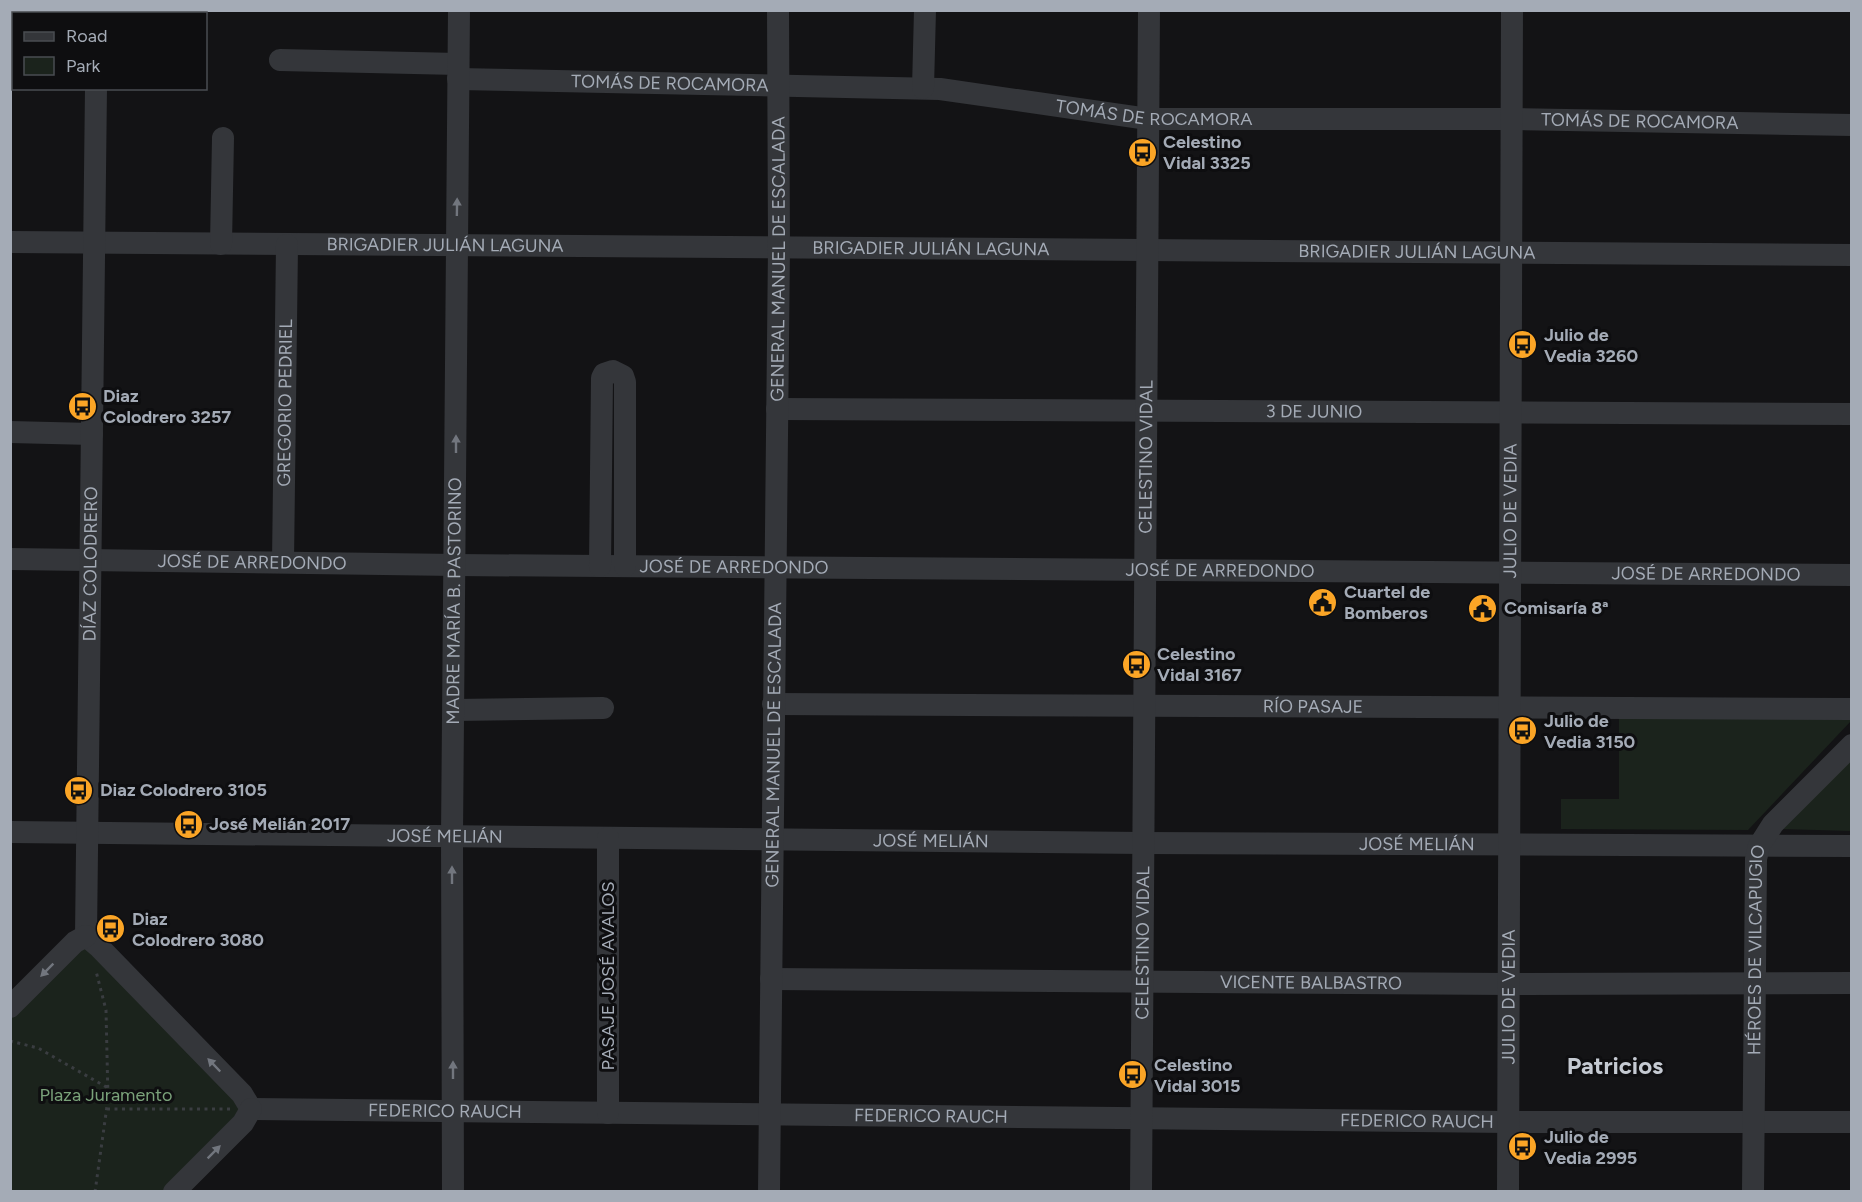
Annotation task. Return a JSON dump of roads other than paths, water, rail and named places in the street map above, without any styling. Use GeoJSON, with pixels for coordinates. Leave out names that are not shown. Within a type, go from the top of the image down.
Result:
{"type":"FeatureCollection","features":[{"type":"Feature","properties":{"kind":"street","name":"MADRE MARÍA B. PASTORINO"},"geometry":{"type":"LineString","coordinates":[[453,1191],[452,836],[459,10]]}},
{"type":"Feature","properties":{"kind":"street","name":"GENERAL MANUEL DE ESCALADA"},"geometry":{"type":"LineString","coordinates":[[769,1191],[777,410],[778,10]]}},
{"type":"Feature","properties":{"kind":"street"},"geometry":{"type":"LineString","coordinates":[[923,88],[925,10]]}},
{"type":"Feature","properties":{"kind":"street","name":"CELESTINO VIDAL"},"geometry":{"type":"LineString","coordinates":[[1141,1191],[1149,10]]}},
{"type":"Feature","properties":{"kind":"street","name":"JULIO DE VEDIA"},"geometry":{"type":"LineString","coordinates":[[1508,1191],[1512,10]]}},
{"type":"Feature","properties":{"kind":"street","name":"TOMÁS DE ROCAMORA"},"geometry":{"type":"LineString","coordinates":[[280,60],[458,72],[778,87],[940,88],[1148,119],[1513,119],[1851,125]]}},
{"type":"Feature","properties":{"kind":"street","name":"DÍAZ COLODRERO"},"geometry":{"type":"LineString","coordinates":[[86,936],[96,90]]}},
{"type":"Feature","properties":{"kind":"street"},"geometry":{"type":"LineString","coordinates":[[221,244],[222,138]]}},
{"type":"Feature","properties":{"kind":"street","name":"BRIGADIER JULIÁN LAGUNA"},"geometry":{"type":"LineString","coordinates":[[10,242],[1851,255]]}},
{"type":"Feature","properties":{"kind":"street","name":"GREGORIO PEDRIEL"},"geometry":{"type":"LineString","coordinates":[[283,562],[286,245]]}},
{"type":"Feature","properties":{"kind":"street","name":"JOSÉ DE ARREDONDO"},"geometry":{"type":"LineString","coordinates":[[600,566],[602,378],[604,374],[613,371],[623,376],[625,382],[625,566]]}},
{"type":"Feature","properties":{"kind":"street","name":"3 DE JUNIO"},"geometry":{"type":"LineString","coordinates":[[777,410],[1851,414]]}},
{"type":"Feature","properties":{"kind":"street"},"geometry":{"type":"LineString","coordinates":[[10,432],[92,434]]}},
{"type":"Feature","properties":{"kind":"street","name":"JOSÉ DE ARREDONDO"},"geometry":{"type":"LineString","coordinates":[[10,559],[456,565],[1851,575]]}},
{"type":"Feature","properties":{"kind":"street","name":"RÍO PASAJE"},"geometry":{"type":"LineString","coordinates":[[773,704],[1851,709]]}},
{"type":"Feature","properties":{"kind":"street"},"geometry":{"type":"LineString","coordinates":[[454,710],[603,708]]}},
{"type":"Feature","properties":{"kind":"street","name":"HÉROES DE VILCAPUGIO"},"geometry":{"type":"LineString","coordinates":[[1753,1191],[1756,859],[1759,846],[1773,825],[1851,745]]}},
{"type":"Feature","properties":{"kind":"street","name":"JOSÉ MELIÁN"},"geometry":{"type":"LineString","coordinates":[[10,832],[1510,846],[1851,846]]}},
{"type":"Feature","properties":{"kind":"street","name":"PASAJE JOSÉ AVALOS"},"geometry":{"type":"LineString","coordinates":[[608,838],[608,1113]]}},
{"type":"Feature","properties":{"kind":"street"},"geometry":{"type":"LineString","coordinates":[[10,1007],[75,942],[86,936],[234,1085],[251,1109],[243,1123],[174,1191]]}},
{"type":"Feature","properties":{"kind":"street","name":"VICENTE BALBASTRO"},"geometry":{"type":"LineString","coordinates":[[771,979],[1509,984],[1851,983]]}},
{"type":"Feature","properties":{"kind":"street","name":"FEDERICO RAUCH"},"geometry":{"type":"LineString","coordinates":[[251,1109],[1509,1122],[1851,1122]]}},
{"type":"Feature","properties":{"kind":"place","name":"Celestino Vidal 3325"},"geometry":{"type":"Point","coordinates":[1142,152]}},
{"type":"Feature","properties":{"kind":"place","name":"Julio de Vedia 3260"},"geometry":{"type":"Point","coordinates":[1523,345]}},
{"type":"Feature","properties":{"kind":"place","name":"Diaz Colodrero 3257"},"geometry":{"type":"Point","coordinates":[82,406]}},
{"type":"Feature","properties":{"kind":"place","name":"Cuartel de Bomberos"},"geometry":{"type":"Point","coordinates":[1323,602]}},
{"type":"Feature","properties":{"kind":"place","name":"Comisaría 8ª"},"geometry":{"type":"Point","coordinates":[1483,608]}},
{"type":"Feature","properties":{"kind":"place","name":"Celestino Vidal 3167"},"geometry":{"type":"Point","coordinates":[1136,664]}},
{"type":"Feature","properties":{"kind":"place","name":"Julio de Vedia 3150"},"geometry":{"type":"Point","coordinates":[1523,731]}},
{"type":"Feature","properties":{"kind":"place","name":"Diaz Colodrero 3105"},"geometry":{"type":"Point","coordinates":[79,790]}},
{"type":"Feature","properties":{"kind":"place","name":"José Melián 2017"},"geometry":{"type":"Point","coordinates":[188,824]}},
{"type":"Feature","properties":{"kind":"place","name":"Diaz Colodrero 3080"},"geometry":{"type":"Point","coordinates":[111,929]}},
{"type":"Feature","properties":{"kind":"place","name":"Celestino Vidal 3015"},"geometry":{"type":"Point","coordinates":[1133,1075]}},
{"type":"Feature","properties":{"kind":"place","name":"Julio de Vedia 2995"},"geometry":{"type":"Point","coordinates":[1523,1147]}},
{"type":"Feature","properties":{"kind":"district","name":"Patricios"},"geometry":{"type":"Point","coordinates":[1615,1066]}},
{"type":"Feature","properties":{"kind":"park label","name":"Plaza Juramento"},"geometry":{"type":"Point","coordinates":[106,1095]}}]}
